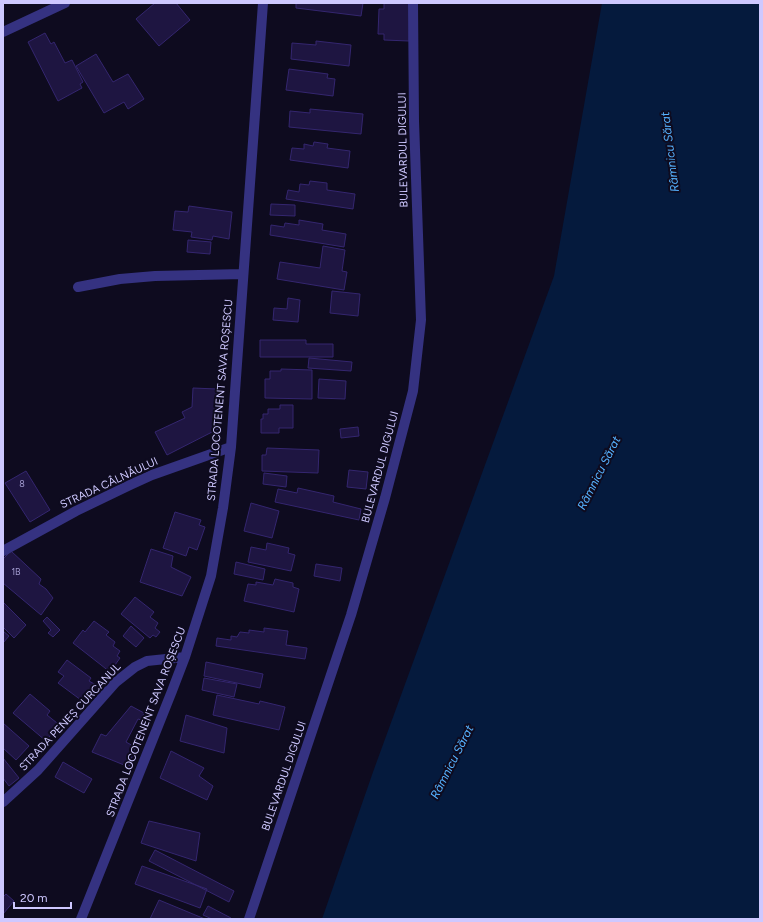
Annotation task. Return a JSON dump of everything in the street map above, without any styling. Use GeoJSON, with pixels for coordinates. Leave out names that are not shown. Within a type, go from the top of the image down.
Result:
{"type":"FeatureCollection","features":[{"type":"Feature","properties":{"kind":"street"},"geometry":{"type":"LineString","coordinates":[[3,32],[64,3]]}},
{"type":"Feature","properties":{"kind":"street","name":"STRADA LOCOTENENT SAVA ROȘESCU"},"geometry":{"type":"LineString","coordinates":[[81,919],[185,657],[211,576],[223,508],[231,447],[262,3]]}},
{"type":"Feature","properties":{"kind":"street","name":"BULEVARDUL DIGULUI"},"geometry":{"type":"LineString","coordinates":[[249,919],[351,615],[414,391],[421,320],[414,121],[413,3]]}},
{"type":"Feature","properties":{"kind":"street"},"geometry":{"type":"LineString","coordinates":[[78,287],[120,279],[155,276],[243,274]]}},
{"type":"Feature","properties":{"kind":"street","name":"STRADA CÂLNĂULUI"},"geometry":{"type":"LineString","coordinates":[[3,551],[76,511],[130,485],[152,475],[231,447]]}},
{"type":"Feature","properties":{"kind":"street","name":"STRADA PENEȘ CURCANUL"},"geometry":{"type":"LineString","coordinates":[[3,802],[38,770],[116,682],[126,673],[147,661],[185,657]]}},
{"type":"Feature","properties":{"kind":"water","name":"Râmnicu Sărat"},"geometry":{"type":"Polygon","coordinates":[[[602,3],[760,3],[760,919],[322,919],[373,772],[554,276],[602,3]]]}},
{"type":"Feature","properties":{"kind":"building"},"geometry":{"type":"Polygon","coordinates":[[[155,3],[176,3],[190,20],[159,46],[136,19],[155,3]]]}},
{"type":"Feature","properties":{"kind":"building"},"geometry":{"type":"Polygon","coordinates":[[[296,3],[363,3],[361,16],[296,8],[296,3]]]}},
{"type":"Feature","properties":{"kind":"building"},"geometry":{"type":"Polygon","coordinates":[[[384,3],[410,3],[409,41],[384,40],[384,34],[378,34],[379,9],[384,9],[384,3]]]}},
{"type":"Feature","properties":{"kind":"building"},"geometry":{"type":"Polygon","coordinates":[[[45,33],[51,44],[54,42],[65,63],[72,60],[83,82],[80,84],[82,88],[58,101],[28,42],[45,33]]]}},
{"type":"Feature","properties":{"kind":"building"},"geometry":{"type":"Polygon","coordinates":[[[316,41],[351,45],[349,66],[291,59],[292,43],[316,45],[316,41]]]}},
{"type":"Feature","properties":{"kind":"building"},"geometry":{"type":"Polygon","coordinates":[[[96,54],[113,82],[128,74],[144,99],[128,109],[124,102],[104,113],[76,66],[96,54]]]}},
{"type":"Feature","properties":{"kind":"building"},"geometry":{"type":"Polygon","coordinates":[[[289,69],[328,74],[327,78],[335,79],[333,96],[286,90],[289,69]]]}},
{"type":"Feature","properties":{"kind":"building"},"geometry":{"type":"Polygon","coordinates":[[[310,109],[363,114],[361,134],[289,127],[290,111],[310,113],[310,109]]]}},
{"type":"Feature","properties":{"kind":"building"},"geometry":{"type":"Polygon","coordinates":[[[314,142],[328,144],[327,148],[350,151],[348,168],[290,160],[292,148],[304,149],[304,144],[313,146],[314,142]]]}},
{"type":"Feature","properties":{"kind":"building"},"geometry":{"type":"Polygon","coordinates":[[[310,181],[327,183],[327,190],[355,194],[353,209],[286,199],[288,190],[299,192],[300,184],[309,185],[310,181]]]}},
{"type":"Feature","properties":{"kind":"building"},"geometry":{"type":"Polygon","coordinates":[[[271,204],[295,205],[295,216],[270,215],[271,204]]]}},
{"type":"Feature","properties":{"kind":"building"},"geometry":{"type":"Polygon","coordinates":[[[189,206],[232,212],[229,239],[213,236],[212,240],[191,237],[192,232],[173,230],[175,211],[188,212],[189,206]]]}},
{"type":"Feature","properties":{"kind":"building"},"geometry":{"type":"Polygon","coordinates":[[[299,220],[323,224],[322,230],[346,234],[344,247],[270,235],[271,225],[284,227],[285,223],[299,225],[299,220]]]}},
{"type":"Feature","properties":{"kind":"building"},"geometry":{"type":"Polygon","coordinates":[[[188,240],[211,242],[210,254],[187,252],[188,240]]]}},
{"type":"Feature","properties":{"kind":"building"},"geometry":{"type":"Polygon","coordinates":[[[323,246],[345,250],[342,271],[347,272],[344,290],[277,279],[280,262],[320,268],[323,246]]]}},
{"type":"Feature","properties":{"kind":"building"},"geometry":{"type":"Polygon","coordinates":[[[332,291],[360,294],[358,316],[330,313],[332,291]]]}},
{"type":"Feature","properties":{"kind":"building"},"geometry":{"type":"Polygon","coordinates":[[[288,298],[300,300],[298,322],[273,320],[274,308],[287,309],[288,298]]]}},
{"type":"Feature","properties":{"kind":"building"},"geometry":{"type":"Polygon","coordinates":[[[260,340],[306,340],[306,344],[333,344],[333,357],[260,357],[260,340]]]}},
{"type":"Feature","properties":{"kind":"building"},"geometry":{"type":"Polygon","coordinates":[[[309,358],[352,362],[351,371],[308,368],[309,358]]]}},
{"type":"Feature","properties":{"kind":"building"},"geometry":{"type":"Polygon","coordinates":[[[281,369],[312,370],[312,399],[265,398],[265,379],[270,379],[270,371],[281,371],[281,369]]]}},
{"type":"Feature","properties":{"kind":"building"},"geometry":{"type":"Polygon","coordinates":[[[319,379],[346,381],[345,399],[318,398],[319,379]]]}},
{"type":"Feature","properties":{"kind":"building"},"geometry":{"type":"Polygon","coordinates":[[[193,388],[217,389],[216,403],[220,404],[218,429],[167,455],[155,432],[185,418],[182,412],[192,407],[193,388]]]}},
{"type":"Feature","properties":{"kind":"building"},"geometry":{"type":"Polygon","coordinates":[[[280,405],[293,405],[293,428],[279,428],[279,433],[261,433],[261,419],[263,419],[263,414],[268,414],[268,409],[280,409],[280,405]]]}},
{"type":"Feature","properties":{"kind":"building"},"geometry":{"type":"Polygon","coordinates":[[[358,427],[359,436],[341,438],[340,429],[358,427]]]}},
{"type":"Feature","properties":{"kind":"building"},"geometry":{"type":"Polygon","coordinates":[[[267,448],[319,450],[318,473],[262,471],[262,455],[266,455],[267,448]]]}},
{"type":"Feature","properties":{"kind":"building"},"geometry":{"type":"Polygon","coordinates":[[[349,470],[368,472],[366,489],[347,487],[349,470]]]}},
{"type":"Feature","properties":{"kind":"building"},"geometry":{"type":"Polygon","coordinates":[[[26,471],[50,510],[30,522],[5,483],[26,471]]]}},
{"type":"Feature","properties":{"kind":"building"},"geometry":{"type":"Polygon","coordinates":[[[264,473],[287,476],[286,487],[263,484],[264,473]]]}},
{"type":"Feature","properties":{"kind":"building"},"geometry":{"type":"Polygon","coordinates":[[[298,488],[334,496],[333,502],[361,509],[359,520],[275,502],[278,489],[297,493],[298,488]]]}},
{"type":"Feature","properties":{"kind":"building"},"geometry":{"type":"Polygon","coordinates":[[[251,503],[279,511],[272,538],[244,531],[251,503]]]}},
{"type":"Feature","properties":{"kind":"building"},"geometry":{"type":"Polygon","coordinates":[[[175,512],[201,520],[199,525],[205,527],[197,550],[189,547],[186,556],[163,548],[175,512]]]}},
{"type":"Feature","properties":{"kind":"building"},"geometry":{"type":"Polygon","coordinates":[[[267,543],[289,548],[288,553],[295,555],[291,571],[248,562],[251,547],[266,550],[267,543]]]}},
{"type":"Feature","properties":{"kind":"building"},"geometry":{"type":"Polygon","coordinates":[[[151,549],[173,556],[171,567],[191,577],[182,596],[140,582],[151,549]]]}},
{"type":"Feature","properties":{"kind":"building"},"geometry":{"type":"Polygon","coordinates":[[[11,551],[41,579],[39,584],[46,589],[53,598],[41,615],[3,583],[3,559],[11,551]]]}},
{"type":"Feature","properties":{"kind":"building"},"geometry":{"type":"Polygon","coordinates":[[[236,562],[265,569],[263,580],[234,574],[236,562]]]}},
{"type":"Feature","properties":{"kind":"building"},"geometry":{"type":"Polygon","coordinates":[[[316,564],[342,568],[340,581],[314,576],[316,564]]]}},
{"type":"Feature","properties":{"kind":"building"},"geometry":{"type":"Polygon","coordinates":[[[275,579],[293,583],[293,587],[299,589],[294,612],[244,601],[248,584],[256,585],[256,582],[273,585],[275,579]]]}},
{"type":"Feature","properties":{"kind":"building"},"geometry":{"type":"Polygon","coordinates":[[[135,597],[154,612],[150,617],[158,623],[155,628],[160,632],[156,637],[153,635],[150,638],[121,614],[135,597]]]}},
{"type":"Feature","properties":{"kind":"building"},"geometry":{"type":"Polygon","coordinates":[[[3,602],[26,625],[14,638],[3,627],[3,602]]]}},
{"type":"Feature","properties":{"kind":"building"},"geometry":{"type":"Polygon","coordinates":[[[47,617],[60,630],[53,637],[48,633],[51,630],[43,621],[47,617]]]}},
{"type":"Feature","properties":{"kind":"building"},"geometry":{"type":"Polygon","coordinates":[[[94,621],[109,632],[106,635],[115,642],[113,646],[120,651],[117,656],[120,658],[110,672],[73,643],[83,630],[85,632],[94,621]]]}},
{"type":"Feature","properties":{"kind":"building"},"geometry":{"type":"Polygon","coordinates":[[[131,626],[144,638],[136,647],[123,636],[131,626]]]}},
{"type":"Feature","properties":{"kind":"building"},"geometry":{"type":"Polygon","coordinates":[[[264,628],[288,631],[286,645],[307,648],[305,659],[216,646],[217,638],[231,640],[231,636],[237,637],[240,632],[249,633],[249,630],[264,632],[264,628]]]}},
{"type":"Feature","properties":{"kind":"building"},"geometry":{"type":"Polygon","coordinates":[[[3,631],[9,636],[3,643],[3,631]]]}},
{"type":"Feature","properties":{"kind":"building"},"geometry":{"type":"Polygon","coordinates":[[[67,660],[91,678],[89,681],[96,685],[87,697],[85,695],[81,700],[58,683],[64,676],[58,672],[67,660]]]}},
{"type":"Feature","properties":{"kind":"building"},"geometry":{"type":"Polygon","coordinates":[[[206,662],[263,674],[260,688],[204,676],[206,662]]]}},
{"type":"Feature","properties":{"kind":"building"},"geometry":{"type":"Polygon","coordinates":[[[204,678],[237,684],[234,697],[202,690],[204,678]]]}},
{"type":"Feature","properties":{"kind":"building"},"geometry":{"type":"Polygon","coordinates":[[[30,694],[50,711],[47,715],[57,723],[52,729],[54,731],[46,741],[13,713],[30,694]]]}},
{"type":"Feature","properties":{"kind":"building"},"geometry":{"type":"Polygon","coordinates":[[[217,695],[259,704],[260,701],[285,707],[279,730],[213,715],[217,695]]]}},
{"type":"Feature","properties":{"kind":"building"},"geometry":{"type":"Polygon","coordinates":[[[131,706],[144,713],[141,720],[138,719],[126,742],[135,747],[129,767],[92,752],[101,734],[106,736],[131,706]]]}},
{"type":"Feature","properties":{"kind":"building"},"geometry":{"type":"Polygon","coordinates":[[[186,715],[227,728],[224,753],[180,741],[186,715]]]}},
{"type":"Feature","properties":{"kind":"building"},"geometry":{"type":"Polygon","coordinates":[[[3,723],[29,746],[16,760],[3,748],[3,723]]]}},
{"type":"Feature","properties":{"kind":"building"},"geometry":{"type":"Polygon","coordinates":[[[171,751],[204,768],[199,776],[213,786],[207,800],[160,778],[171,751]]]}},
{"type":"Feature","properties":{"kind":"building"},"geometry":{"type":"Polygon","coordinates":[[[3,758],[19,778],[9,786],[3,778],[3,758]]]}},
{"type":"Feature","properties":{"kind":"building"},"geometry":{"type":"Polygon","coordinates":[[[63,762],[92,779],[84,793],[55,777],[63,762]]]}},
{"type":"Feature","properties":{"kind":"building"},"geometry":{"type":"Polygon","coordinates":[[[149,821],[200,833],[196,861],[141,843],[149,821]]]}},
{"type":"Feature","properties":{"kind":"building"},"geometry":{"type":"Polygon","coordinates":[[[155,850],[234,891],[229,902],[149,861],[155,850]]]}},
{"type":"Feature","properties":{"kind":"building"},"geometry":{"type":"Polygon","coordinates":[[[142,866],[207,889],[200,908],[135,884],[142,866]]]}},
{"type":"Feature","properties":{"kind":"building"},"geometry":{"type":"Polygon","coordinates":[[[6,894],[14,901],[3,914],[3,895],[4,896],[6,894]]]}},
{"type":"Feature","properties":{"kind":"building"},"geometry":{"type":"Polygon","coordinates":[[[159,900],[205,919],[150,919],[159,900]]]}},
{"type":"Feature","properties":{"kind":"building"},"geometry":{"type":"Polygon","coordinates":[[[208,906],[231,918],[212,919],[203,915],[208,906]]]}}]}
